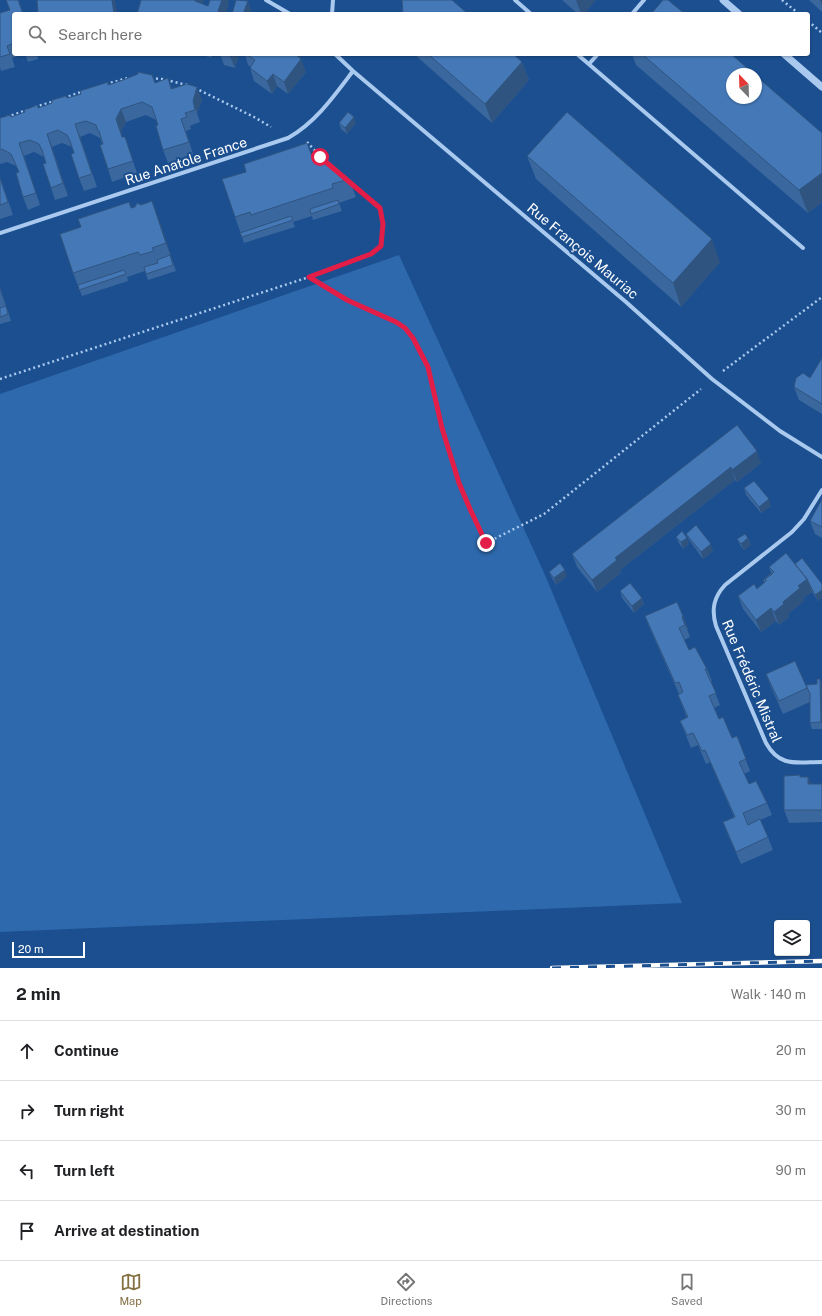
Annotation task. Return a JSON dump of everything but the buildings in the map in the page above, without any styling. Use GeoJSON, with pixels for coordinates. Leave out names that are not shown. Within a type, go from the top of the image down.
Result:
{"type":"FeatureCollection","features":[{"type":"Feature","properties":{"kind":"street"},"geometry":{"type":"LineString","coordinates":[[266,0],[287,12]]}},
{"type":"Feature","properties":{"kind":"street"},"geometry":{"type":"LineString","coordinates":[[332,12],[333,0]]}},
{"type":"Feature","properties":{"kind":"street"},"geometry":{"type":"LineString","coordinates":[[515,0],[529,12]]}},
{"type":"Feature","properties":{"kind":"street"},"geometry":{"type":"LineString","coordinates":[[634,12],[644,0]]}},
{"type":"Feature","properties":{"kind":"street"},"geometry":{"type":"LineString","coordinates":[[723,0],[737,12]]}},
{"type":"Feature","properties":{"kind":"street","name":"Rue François Mauriac"},"geometry":{"type":"LineString","coordinates":[[337,56],[626,302],[712,379],[780,430],[822,457]]}},
{"type":"Feature","properties":{"kind":"street"},"geometry":{"type":"LineString","coordinates":[[579,56],[803,248]]}},
{"type":"Feature","properties":{"kind":"street"},"geometry":{"type":"LineString","coordinates":[[589,64],[596,56]]}},
{"type":"Feature","properties":{"kind":"street"},"geometry":{"type":"LineString","coordinates":[[786,56],[822,87]]}},
{"type":"Feature","properties":{"kind":"street","name":"Rue Anatole France"},"geometry":{"type":"LineString","coordinates":[[0,233],[288,138],[303,129],[323,109],[353,71]]}},
{"type":"Feature","properties":{"kind":"street","name":"Rue Frédéric Mistral"},"geometry":{"type":"LineString","coordinates":[[822,490],[804,519],[792,532],[719,591],[713,608],[713,617],[716,626],[771,752],[778,759],[787,762],[822,762]]}},
{"type":"Feature","properties":{"kind":"path"},"geometry":{"type":"LineString","coordinates":[[782,0],[797,12]]}},
{"type":"Feature","properties":{"kind":"path"},"geometry":{"type":"LineString","coordinates":[[810,23],[822,33]]}},
{"type":"Feature","properties":{"kind":"path"},"geometry":{"type":"LineString","coordinates":[[146,77],[162,79],[194,87],[271,127]]}},
{"type":"Feature","properties":{"kind":"path"},"geometry":{"type":"LineString","coordinates":[[103,84],[132,78]]}},
{"type":"Feature","properties":{"kind":"path"},"geometry":{"type":"LineString","coordinates":[[0,119],[89,90]]}},
{"type":"Feature","properties":{"kind":"path"},"geometry":{"type":"LineString","coordinates":[[304,139],[326,162]]}},
{"type":"Feature","properties":{"kind":"path"},"geometry":{"type":"LineString","coordinates":[[0,379],[309,277],[371,254],[381,246],[383,224],[380,208],[348,180]]}},
{"type":"Feature","properties":{"kind":"path"},"geometry":{"type":"LineString","coordinates":[[309,277],[347,300],[396,322],[405,328],[413,338],[428,367],[442,428],[459,483],[486,543],[544,514],[704,386]]}},
{"type":"Feature","properties":{"kind":"path"},"geometry":{"type":"LineString","coordinates":[[720,373],[822,297]]}},
{"type":"Feature","properties":{"kind":"shaded area"},"geometry":{"type":"Polygon","coordinates":[[[399,255],[545,575],[682,903],[0,932],[0,394],[399,255]]]}},
{"type":"Feature","properties":{"kind":"railway"},"geometry":{"type":"LineString","coordinates":[[552,968],[822,961]]}},
{"type":"Feature","properties":{"kind":"route"},"geometry":{"type":"LineString","coordinates":[[320,157],[380,208],[383,224],[382,236],[381,246],[371,254],[309,277],[347,300],[396,322],[405,328],[413,338],[428,367],[442,428],[459,483],[486,543]]}}]}
